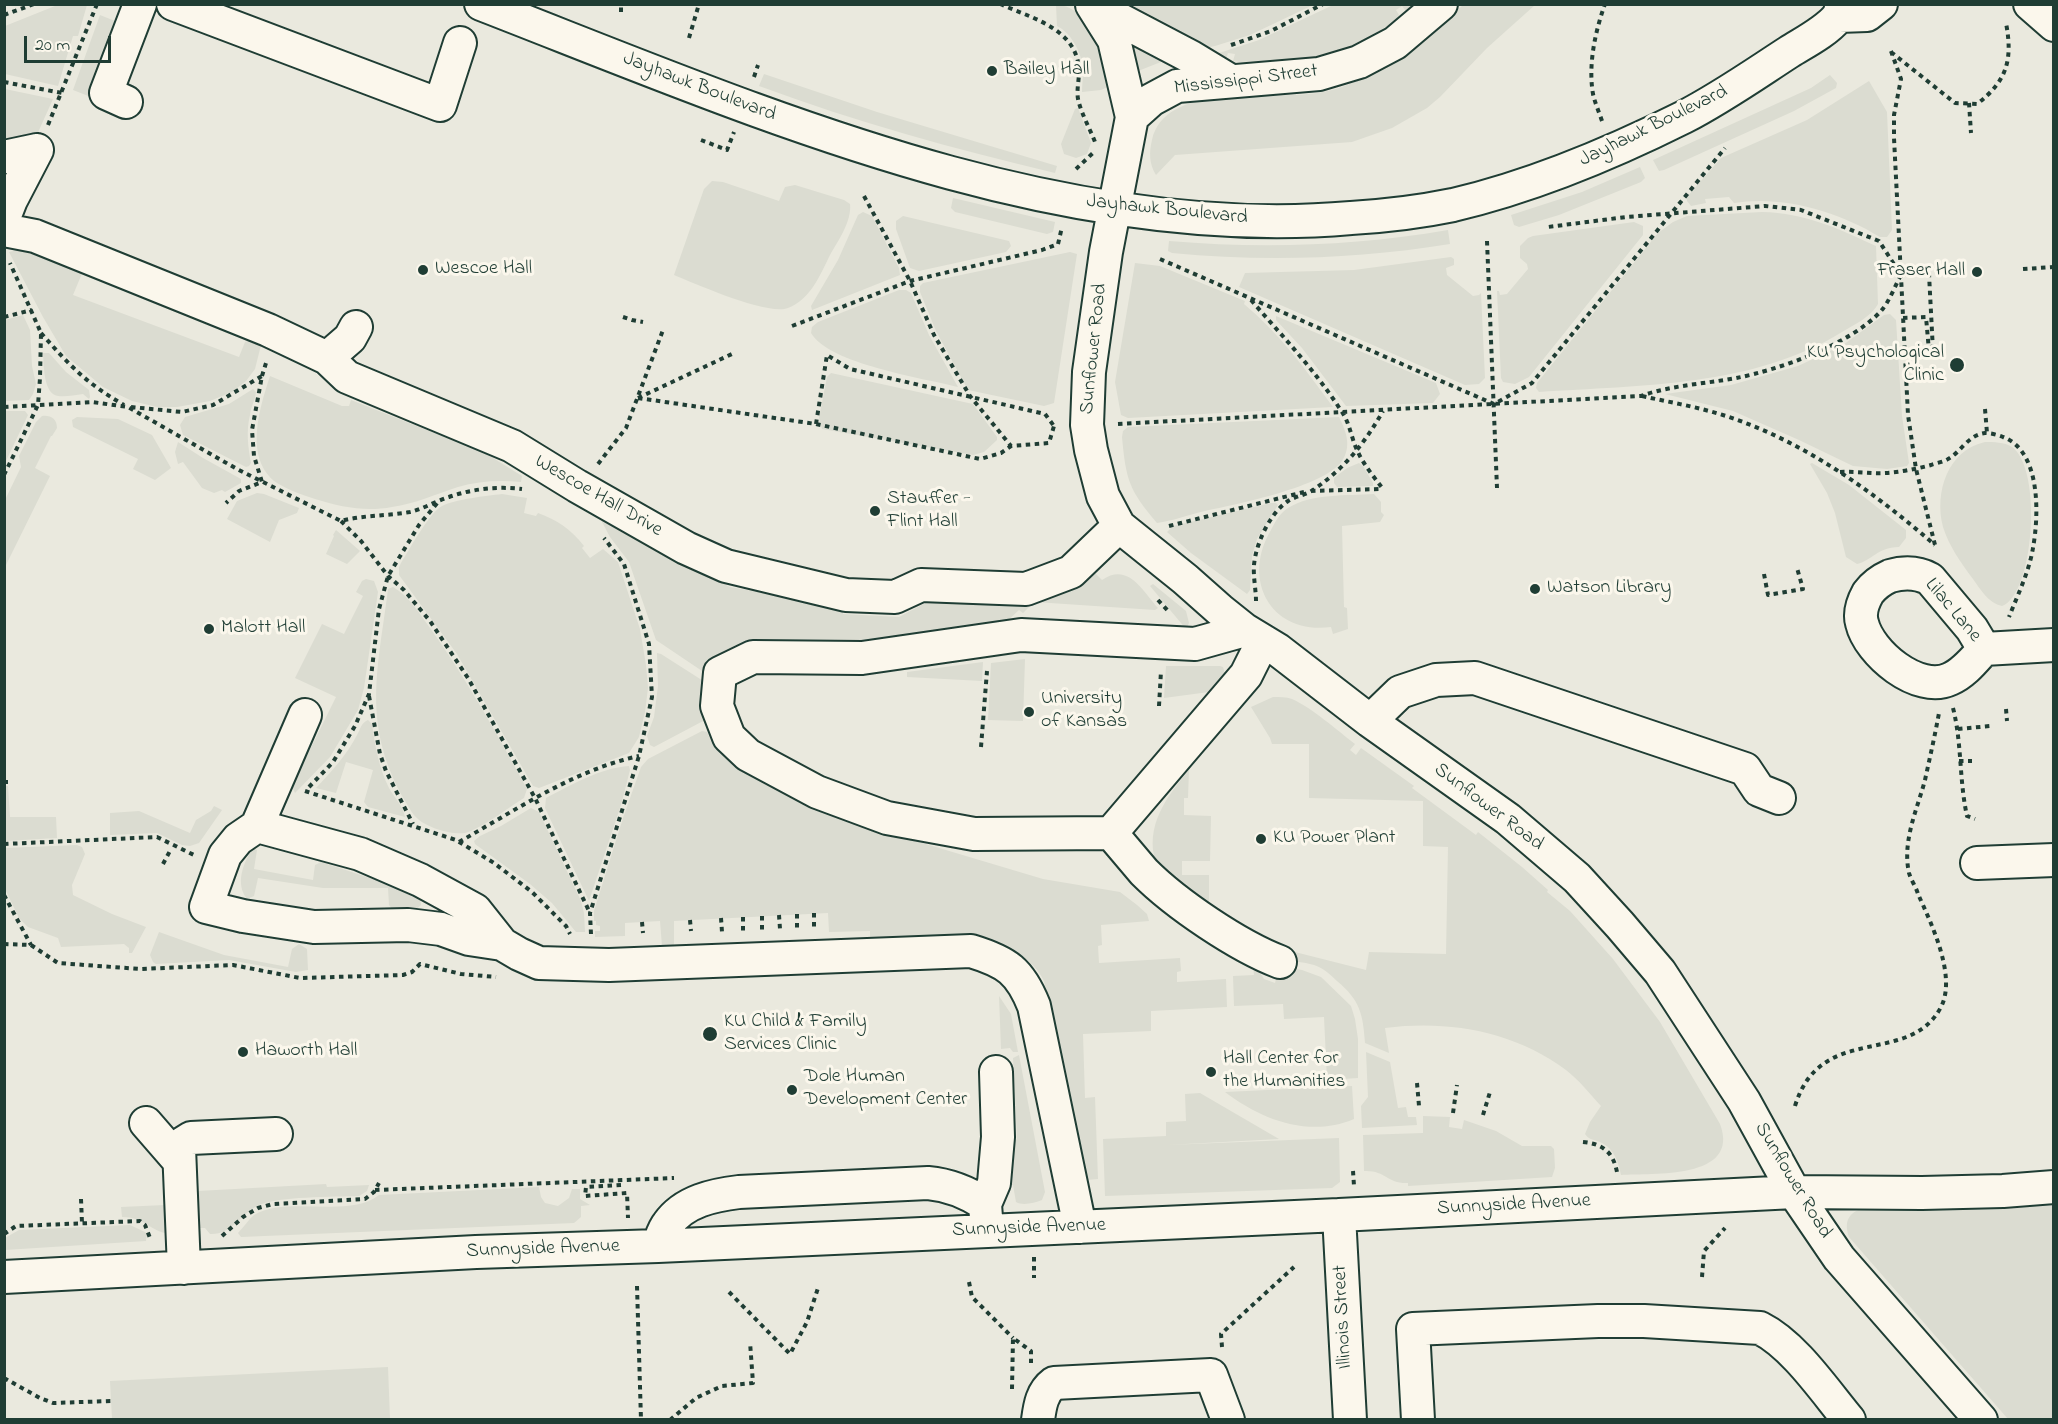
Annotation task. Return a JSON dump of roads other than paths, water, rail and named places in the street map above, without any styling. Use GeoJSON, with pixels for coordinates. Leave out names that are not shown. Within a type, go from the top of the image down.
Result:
{"type":"FeatureCollection","features":[{"type":"Feature","properties":{"kind":"street"},"geometry":{"type":"LineString","coordinates":[[172,4],[258,43],[440,105],[460,43]]}},
{"type":"Feature","properties":{"kind":"street","name":"Jayhawk Boulevard"},"geometry":{"type":"LineString","coordinates":[[481,4],[820,134],[926,166],[1004,186],[1114,207],[1165,215],[1276,222],[1320,221],[1397,214],[1450,205],[1500,192],[1576,166],[1635,141],[1694,111],[1818,33],[1840,10],[1867,15],[1881,4]]}},
{"type":"Feature","properties":{"kind":"street","name":"Mississippi Street"},"geometry":{"type":"LineString","coordinates":[[1132,117],[1151,100],[1177,86],[1319,74],[1359,62],[1395,43],[1441,4]]}},
{"type":"Feature","properties":{"kind":"street"},"geometry":{"type":"LineString","coordinates":[[1092,5],[1114,40],[1132,117],[1114,207]]}},
{"type":"Feature","properties":{"kind":"street"},"geometry":{"type":"LineString","coordinates":[[1092,5],[1191,57],[1229,80]]}},
{"type":"Feature","properties":{"kind":"street"},"geometry":{"type":"LineString","coordinates":[[2017,12],[2054,25]]}},
{"type":"Feature","properties":{"kind":"street"},"geometry":{"type":"LineString","coordinates":[[126,102],[106,93],[128,68],[141,24]]}},
{"type":"Feature","properties":{"kind":"street"},"geometry":{"type":"LineString","coordinates":[[4,157],[37,150],[4,218]]}},
{"type":"Feature","properties":{"kind":"street","name":"Sunflower Road"},"geometry":{"type":"LineString","coordinates":[[1114,207],[1089,372],[1087,425],[1103,496],[1119,526],[1253,624],[1278,650],[1370,720],[1508,819],[1577,878],[1660,972],[1744,1101],[1794,1192],[1839,1258],[1978,1419]]}},
{"type":"Feature","properties":{"kind":"street","name":"Wescoe Hall Drive"},"geometry":{"type":"LineString","coordinates":[[6,246],[35,236],[268,330],[327,358],[347,377],[512,446],[686,548],[726,566],[789,582],[846,595],[895,597],[921,585],[1026,589],[1071,572],[1119,526]]}},
{"type":"Feature","properties":{"kind":"street"},"geometry":{"type":"LineString","coordinates":[[327,358],[350,338],[356,327]]}},
{"type":"Feature","properties":{"kind":"street"},"geometry":{"type":"LineString","coordinates":[[1253,624],[1246,675],[1111,833],[974,834],[887,818],[817,792],[748,755],[729,737],[717,706],[720,673],[753,657],[862,658],[1021,635],[1196,644],[1253,624]]}},
{"type":"Feature","properties":{"kind":"street","name":"Lilac Lane"},"geometry":{"type":"LineString","coordinates":[[1984,649],[2054,645]]}},
{"type":"Feature","properties":{"kind":"street"},"geometry":{"type":"LineString","coordinates":[[1370,720],[1400,692],[1436,680],[1475,678],[1745,769],[1759,790],[1779,798]]}},
{"type":"Feature","properties":{"kind":"street"},"geometry":{"type":"LineString","coordinates":[[305,715],[257,826],[238,839],[225,855],[206,907],[243,916],[314,927],[419,926],[441,929],[469,939],[502,944]]}},
{"type":"Feature","properties":{"kind":"street"},"geometry":{"type":"LineString","coordinates":[[257,826],[360,855],[420,880],[475,910],[502,944],[539,963],[586,964],[970,951],[995,958],[1016,974],[1025,985],[1034,1006],[1080,1227]]}},
{"type":"Feature","properties":{"kind":"street"},"geometry":{"type":"LineString","coordinates":[[1111,833],[1145,873],[1179,902],[1247,947],[1280,962]]}},
{"type":"Feature","properties":{"kind":"street"},"geometry":{"type":"LineString","coordinates":[[1977,863],[2054,860]]}},
{"type":"Feature","properties":{"kind":"street"},"geometry":{"type":"LineString","coordinates":[[986,1217],[994,1183],[998,1137],[996,1072]]}},
{"type":"Feature","properties":{"kind":"street"},"geometry":{"type":"LineString","coordinates":[[146,1124],[179,1161]]}},
{"type":"Feature","properties":{"kind":"street"},"geometry":{"type":"LineString","coordinates":[[184,1268],[179,1148],[191,1138],[276,1134]]}},
{"type":"Feature","properties":{"kind":"street"},"geometry":{"type":"LineString","coordinates":[[658,1246],[667,1224],[677,1215],[696,1201],[717,1194],[928,1183],[965,1191],[986,1217]]}},
{"type":"Feature","properties":{"kind":"street","name":"Sunnyside Avenue"},"geometry":{"type":"LineString","coordinates":[[4,1277],[476,1252],[658,1246],[986,1217],[1080,1227],[1794,1192],[1922,1193],[2054,1187]]}},
{"type":"Feature","properties":{"kind":"street","name":"Illinois Street"},"geometry":{"type":"LineString","coordinates":[[1339,1215],[1350,1419]]}},
{"type":"Feature","properties":{"kind":"street"},"geometry":{"type":"LineString","coordinates":[[1418,1419],[1413,1329],[1644,1321],[1760,1328],[1774,1335],[1786,1346],[1849,1419]]}},
{"type":"Feature","properties":{"kind":"street"},"geometry":{"type":"LineString","coordinates":[[1038,1419],[1046,1389],[1054,1383],[1211,1375],[1228,1419]]}},
{"type":"Feature","properties":{"kind":"place","name":"Bailey Hall"},"geometry":{"type":"Point","coordinates":[992,71]}},
{"type":"Feature","properties":{"kind":"place","name":"Wescoe Hall"},"geometry":{"type":"Point","coordinates":[423,270]}},
{"type":"Feature","properties":{"kind":"place","name":"Fraser Hall"},"geometry":{"type":"Point","coordinates":[1977,272]}},
{"type":"Feature","properties":{"kind":"place","name":"KU Psychological Clinic"},"geometry":{"type":"Point","coordinates":[1957,365]}},
{"type":"Feature","properties":{"kind":"place","name":"Stauffer - Flint Hall"},"geometry":{"type":"Point","coordinates":[875,511]}},
{"type":"Feature","properties":{"kind":"place","name":"Watson Library"},"geometry":{"type":"Point","coordinates":[1535,589]}},
{"type":"Feature","properties":{"kind":"place","name":"Malott Hall"},"geometry":{"type":"Point","coordinates":[209,629]}},
{"type":"Feature","properties":{"kind":"place","name":"University of Kansas"},"geometry":{"type":"Point","coordinates":[1029,712]}},
{"type":"Feature","properties":{"kind":"place","name":"KU Power Plant"},"geometry":{"type":"Point","coordinates":[1261,839]}},
{"type":"Feature","properties":{"kind":"place","name":"KU Child & Family Services Clinic"},"geometry":{"type":"Point","coordinates":[710,1034]}},
{"type":"Feature","properties":{"kind":"place","name":"Haworth Hall"},"geometry":{"type":"Point","coordinates":[243,1052]}},
{"type":"Feature","properties":{"kind":"place","name":"Hall Center for the Humanities"},"geometry":{"type":"Point","coordinates":[1211,1072]}},
{"type":"Feature","properties":{"kind":"place","name":"Dole Human Development Center"},"geometry":{"type":"Point","coordinates":[792,1090]}}]}
